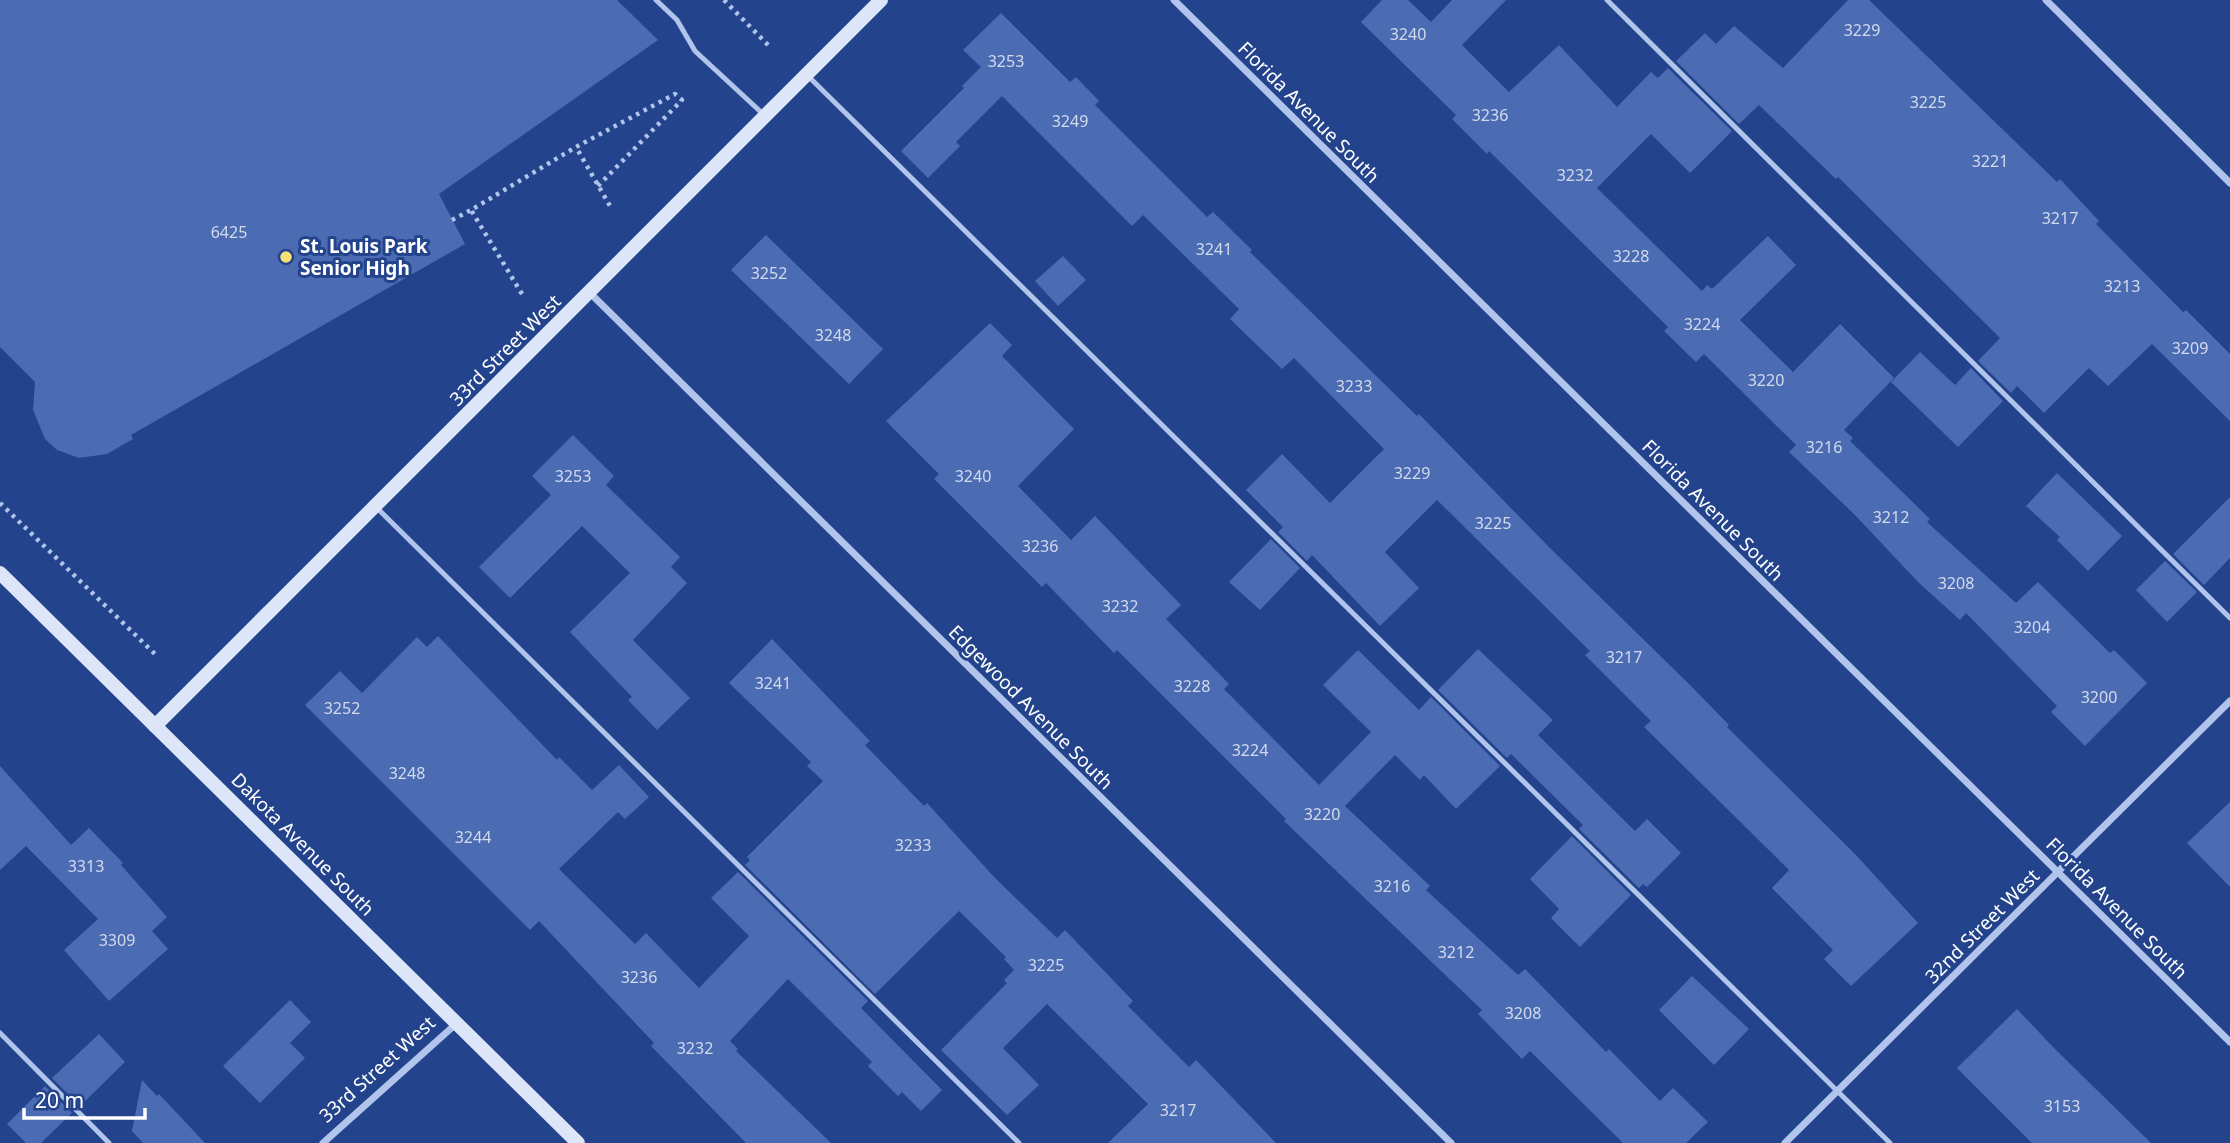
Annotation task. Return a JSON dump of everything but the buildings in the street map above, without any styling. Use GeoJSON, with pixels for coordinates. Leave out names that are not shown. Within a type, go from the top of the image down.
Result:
{"type":"FeatureCollection","features":[{"type":"Feature","properties":{"kind":"street","name":"33rd Street West"},"geometry":{"type":"LineString","coordinates":[[155,726],[881,0]]}},
{"type":"Feature","properties":{"kind":"street","name":"Florida Avenue South"},"geometry":{"type":"LineString","coordinates":[[1174,0],[2230,1042]]}},
{"type":"Feature","properties":{"kind":"street"},"geometry":{"type":"LineString","coordinates":[[2046,0],[2230,183]]}},
{"type":"Feature","properties":{"kind":"street","name":"Edgewood Avenue South"},"geometry":{"type":"LineString","coordinates":[[590,293],[1451,1143]]}},
{"type":"Feature","properties":{"kind":"street","name":"Dakota Avenue South"},"geometry":{"type":"LineString","coordinates":[[0,573],[578,1143]]}},
{"type":"Feature","properties":{"kind":"street","name":"32nd Street West"},"geometry":{"type":"LineString","coordinates":[[1785,1143],[2230,701]]}},
{"type":"Feature","properties":{"kind":"street","name":"33rd Street West"},"geometry":{"type":"LineString","coordinates":[[323,1143],[457,1023]]}},
{"type":"Feature","properties":{"kind":"lane"},"geometry":{"type":"LineString","coordinates":[[656,0],[677,20],[695,51],[765,116]]}},
{"type":"Feature","properties":{"kind":"lane"},"geometry":{"type":"LineString","coordinates":[[1607,0],[2230,618]]}},
{"type":"Feature","properties":{"kind":"lane"},"geometry":{"type":"LineString","coordinates":[[807,75],[1890,1143]]}},
{"type":"Feature","properties":{"kind":"lane"},"geometry":{"type":"LineString","coordinates":[[374,506],[1019,1143]]}},
{"type":"Feature","properties":{"kind":"lane"},"geometry":{"type":"LineString","coordinates":[[0,1033],[108,1143]]}},
{"type":"Feature","properties":{"kind":"path"},"geometry":{"type":"LineString","coordinates":[[723,0],[771,47]]}},
{"type":"Feature","properties":{"kind":"path"},"geometry":{"type":"LineString","coordinates":[[452,220],[576,147],[675,94],[682,100],[598,186]]}},
{"type":"Feature","properties":{"kind":"path"},"geometry":{"type":"LineString","coordinates":[[576,147],[610,206]]}},
{"type":"Feature","properties":{"kind":"path"},"geometry":{"type":"LineString","coordinates":[[471,210],[522,294]]}},
{"type":"Feature","properties":{"kind":"path"},"geometry":{"type":"LineString","coordinates":[[0,503],[157,656]]}},
{"type":"Feature","properties":{"kind":"place","name":"St. Louis Park Senior High"},"geometry":{"type":"Point","coordinates":[286,257]}}]}
